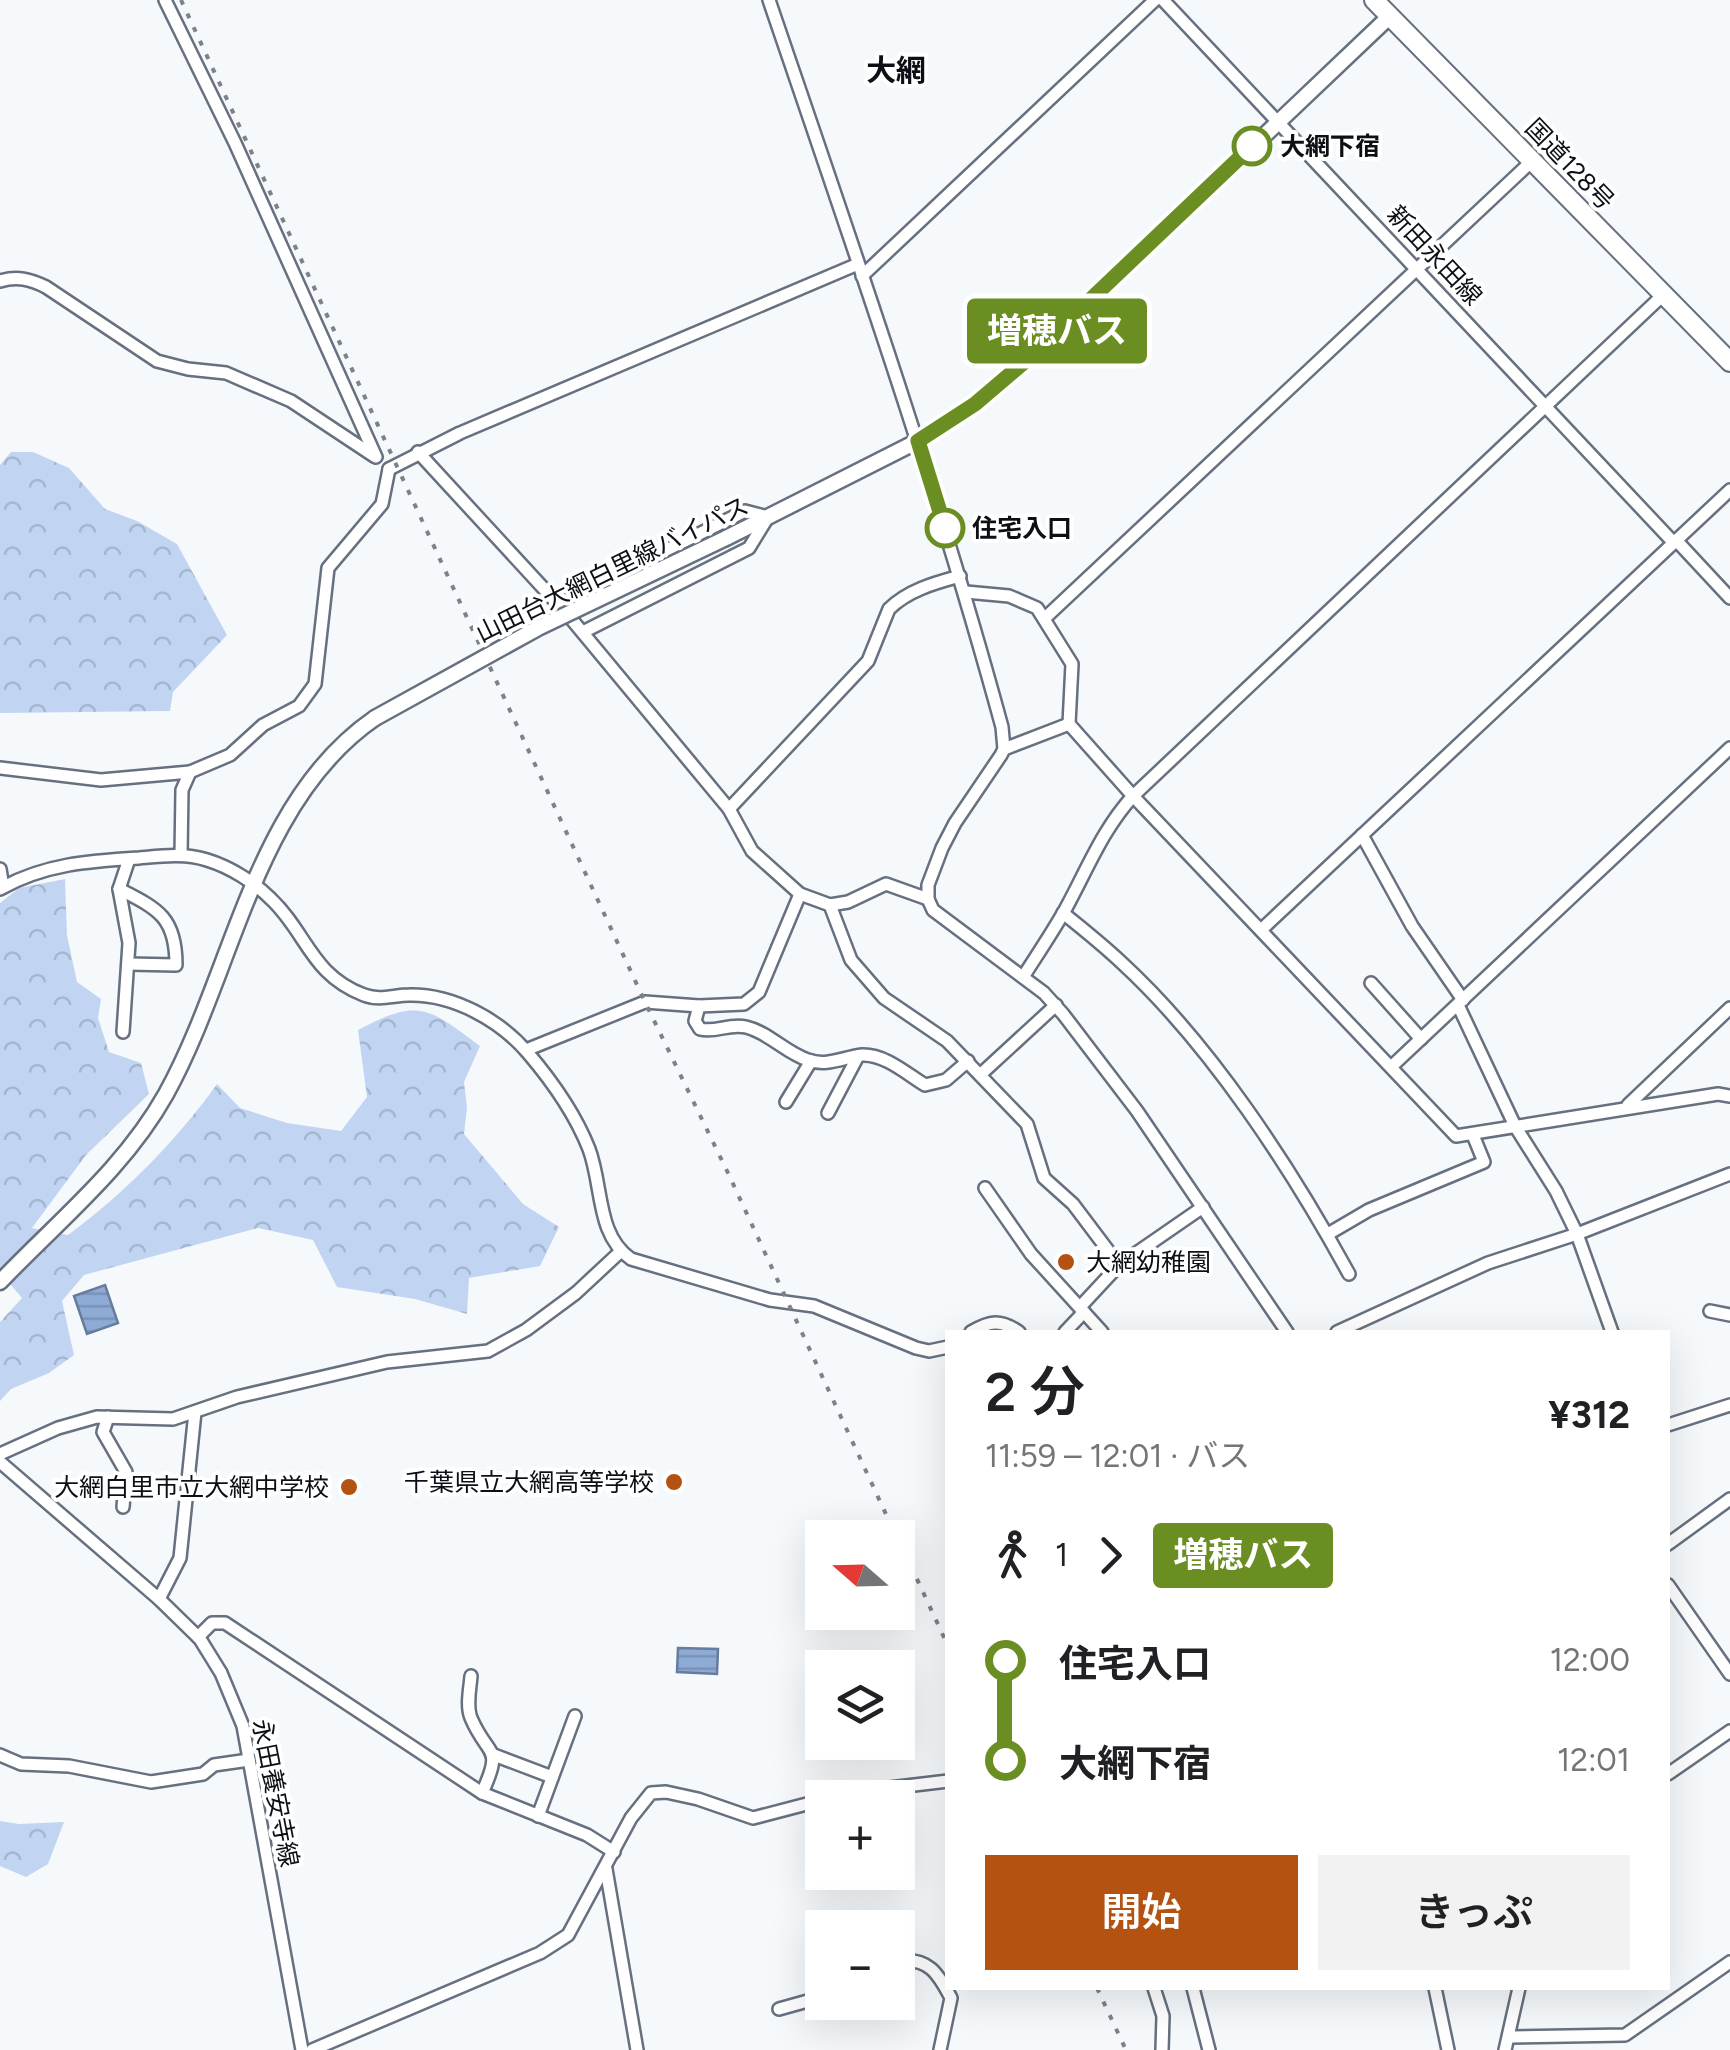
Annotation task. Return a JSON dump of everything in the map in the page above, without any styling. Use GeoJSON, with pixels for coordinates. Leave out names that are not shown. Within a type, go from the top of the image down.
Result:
{"type":"FeatureCollection","features":[{"type":"Feature","properties":{"kind":"highway","name":"国道128号"},"geometry":{"type":"LineString","coordinates":[[1374,0],[1730,362]]}},
{"type":"Feature","properties":{"kind":"main road","name":"山田台大網白里線バイパス"},"geometry":{"type":"LineString","coordinates":[[0,1282],[131,1150],[166,1093],[213,993],[252,885],[312,778],[352,734],[538,628],[918,441],[975,404],[1029,358],[1390,16]]}},
{"type":"Feature","properties":{"kind":"street"},"geometry":{"type":"LineString","coordinates":[[165,0],[235,143],[376,457]]}},
{"type":"Feature","properties":{"kind":"street"},"geometry":{"type":"LineString","coordinates":[[769,0],[966,592],[1002,726],[1004,749]]}},
{"type":"Feature","properties":{"kind":"street"},"geometry":{"type":"LineString","coordinates":[[388,469],[418,452],[860,270],[1159,0]]}},
{"type":"Feature","properties":{"kind":"street","name":"新田永田線"},"geometry":{"type":"LineString","coordinates":[[1159,0],[1730,598]]}},
{"type":"Feature","properties":{"kind":"street"},"geometry":{"type":"LineString","coordinates":[[1045,618],[1532,161]]}},
{"type":"Feature","properties":{"kind":"street"},"geometry":{"type":"LineString","coordinates":[[0,281],[31,280],[46,287],[158,361],[188,370],[226,373],[290,401],[376,457],[388,469]]}},
{"type":"Feature","properties":{"kind":"street"},"geometry":{"type":"LineString","coordinates":[[1023,976],[1063,913],[1094,850],[1133,796],[1663,295]]}},
{"type":"Feature","properties":{"kind":"street"},"geometry":{"type":"LineString","coordinates":[[418,452],[583,632],[729,808],[752,852],[800,894],[830,905],[848,902],[886,884],[928,899]]}},
{"type":"Feature","properties":{"kind":"street"},"geometry":{"type":"LineString","coordinates":[[0,768],[102,780],[190,772],[230,755],[263,725],[298,706],[314,684],[328,568],[382,504],[388,469]]}},
{"type":"Feature","properties":{"kind":"street"},"geometry":{"type":"LineString","coordinates":[[1261,930],[1730,490]]}},
{"type":"Feature","properties":{"kind":"street"},"geometry":{"type":"LineString","coordinates":[[558,604],[745,511],[768,517],[749,548],[583,632]]}},
{"type":"Feature","properties":{"kind":"street"},"geometry":{"type":"LineString","coordinates":[[729,808],[868,662],[889,609],[924,587],[960,576]]}},
{"type":"Feature","properties":{"kind":"street"},"geometry":{"type":"LineString","coordinates":[[966,592],[1024,600],[1038,608],[1072,664],[1069,724],[1456,1136],[1626,1107],[1718,1094],[1730,1096]]}},
{"type":"Feature","properties":{"kind":"street"},"geometry":{"type":"LineString","coordinates":[[1069,724],[1004,749],[942,848],[928,885],[928,899],[932,910],[1056,1005],[1137,1112],[1286,1330]]}},
{"type":"Feature","properties":{"kind":"street"},"geometry":{"type":"LineString","coordinates":[[1391,1067],[1730,748]]}},
{"type":"Feature","properties":{"kind":"street"},"geometry":{"type":"LineString","coordinates":[[181,855],[182,790],[190,772]]}},
{"type":"Feature","properties":{"kind":"street"},"geometry":{"type":"LineString","coordinates":[[1362,835],[1412,926],[1461,1002],[1516,1126],[1577,1234],[1611,1330]]}},
{"type":"Feature","properties":{"kind":"street"},"geometry":{"type":"LineString","coordinates":[[0,869],[2,888],[41,870],[71,862],[181,855],[228,868],[272,900],[312,958],[331,978],[366,996],[441,998],[498,1025],[526,1050],[588,1146],[598,1175],[607,1228],[620,1252],[643,1264],[770,1300],[814,1306],[916,1348],[929,1351],[945,1348]]}},
{"type":"Feature","properties":{"kind":"street"},"geometry":{"type":"LineString","coordinates":[[123,1032],[128,943],[118,889],[128,859]]}},
{"type":"Feature","properties":{"kind":"street"},"geometry":{"type":"LineString","coordinates":[[118,889],[168,919],[176,947],[176,965],[128,964]]}},
{"type":"Feature","properties":{"kind":"street"},"geometry":{"type":"LineString","coordinates":[[526,1050],[645,1002],[744,1004],[759,992],[800,894]]}},
{"type":"Feature","properties":{"kind":"street"},"geometry":{"type":"LineString","coordinates":[[830,905],[851,960],[884,998],[947,1041],[1027,1124],[1044,1178],[1073,1204],[1119,1265]]}},
{"type":"Feature","properties":{"kind":"street"},"geometry":{"type":"LineString","coordinates":[[1063,913],[1123,964],[1200,1047],[1328,1234],[1349,1274]]}},
{"type":"Feature","properties":{"kind":"street"},"geometry":{"type":"LineString","coordinates":[[1371,984],[1420,1039]]}},
{"type":"Feature","properties":{"kind":"street"},"geometry":{"type":"LineString","coordinates":[[981,1074],[1056,1005]]}},
{"type":"Feature","properties":{"kind":"street"},"geometry":{"type":"LineString","coordinates":[[698,1006],[695,1021],[700,1029],[711,1032],[727,1026],[748,1027],[811,1061],[828,1063],[858,1056],[882,1059],[926,1085],[946,1080],[968,1062]]}},
{"type":"Feature","properties":{"kind":"street"},"geometry":{"type":"LineString","coordinates":[[1626,1107],[1730,1008]]}},
{"type":"Feature","properties":{"kind":"street"},"geometry":{"type":"LineString","coordinates":[[828,1113],[858,1056]]}},
{"type":"Feature","properties":{"kind":"street"},"geometry":{"type":"LineString","coordinates":[[786,1102],[811,1061]]}},
{"type":"Feature","properties":{"kind":"street"},"geometry":{"type":"LineString","coordinates":[[1328,1234],[1369,1210],[1484,1162],[1473,1135]]}},
{"type":"Feature","properties":{"kind":"street"},"geometry":{"type":"LineString","coordinates":[[1346,1330],[1488,1262],[1577,1234],[1730,1174]]}},
{"type":"Feature","properties":{"kind":"street"},"geometry":{"type":"LineString","coordinates":[[985,1188],[1031,1254],[1100,1330]]}},
{"type":"Feature","properties":{"kind":"street"},"geometry":{"type":"LineString","coordinates":[[1067,1330],[1119,1265],[1203,1207]]}},
{"type":"Feature","properties":{"kind":"street"},"geometry":{"type":"LineString","coordinates":[[0,1458],[58,1428],[97,1417],[173,1419],[237,1397],[387,1362],[498,1347],[576,1293],[620,1252]]}},
{"type":"Feature","properties":{"kind":"street"},"geometry":{"type":"LineString","coordinates":[[1710,1311],[1730,1316]]}},
{"type":"Feature","properties":{"kind":"street"},"geometry":{"type":"LineString","coordinates":[[974,1330],[988,1322],[999,1322],[1014,1330]]}},
{"type":"Feature","properties":{"kind":"street"},"geometry":{"type":"LineString","coordinates":[[1670,1424],[1730,1405]]}},
{"type":"Feature","properties":{"kind":"street"},"geometry":{"type":"LineString","coordinates":[[160,1599],[180,1558],[195,1412]]}},
{"type":"Feature","properties":{"kind":"street"},"geometry":{"type":"LineString","coordinates":[[108,1417],[103,1432],[126,1472],[123,1507]]}},
{"type":"Feature","properties":{"kind":"street","name":"永田養安寺線"},"geometry":{"type":"LineString","coordinates":[[0,1458],[198,1637],[231,1692],[243,1726],[302,2050]]}},
{"type":"Feature","properties":{"kind":"street"},"geometry":{"type":"LineString","coordinates":[[1670,1543],[1730,1499]]}},
{"type":"Feature","properties":{"kind":"street"},"geometry":{"type":"LineString","coordinates":[[1670,1588],[1730,1674]]}},
{"type":"Feature","properties":{"kind":"street"},"geometry":{"type":"LineString","coordinates":[[198,1637],[212,1623],[225,1622],[482,1793],[587,1835],[614,1852]]}},
{"type":"Feature","properties":{"kind":"street"},"geometry":{"type":"LineString","coordinates":[[471,1676],[468,1714],[494,1755],[494,1766],[482,1793]]}},
{"type":"Feature","properties":{"kind":"street"},"geometry":{"type":"LineString","coordinates":[[538,1816],[574,1716]]}},
{"type":"Feature","properties":{"kind":"street"},"geometry":{"type":"LineString","coordinates":[[1670,1773],[1730,1732]]}},
{"type":"Feature","properties":{"kind":"street"},"geometry":{"type":"LineString","coordinates":[[0,1755],[21,1764],[69,1766],[151,1782],[202,1774],[214,1765],[249,1760]]}},
{"type":"Feature","properties":{"kind":"street"},"geometry":{"type":"LineString","coordinates":[[494,1755],[552,1777]]}},
{"type":"Feature","properties":{"kind":"street"},"geometry":{"type":"LineString","coordinates":[[915,1785],[945,1781]]}},
{"type":"Feature","properties":{"kind":"street"},"geometry":{"type":"LineString","coordinates":[[312,2050],[568,1935],[631,1818],[651,1793],[698,1798],[753,1818],[805,1804]]}},
{"type":"Feature","properties":{"kind":"street"},"geometry":{"type":"LineString","coordinates":[[606,1870],[636,2050]]}},
{"type":"Feature","properties":{"kind":"street"},"geometry":{"type":"LineString","coordinates":[[915,1959],[929,1966],[945,1988]]}},
{"type":"Feature","properties":{"kind":"street"},"geometry":{"type":"LineString","coordinates":[[1519,1990],[1508,2044],[1621,2035],[1730,1962]]}},
{"type":"Feature","properties":{"kind":"street"},"geometry":{"type":"LineString","coordinates":[[940,2050],[952,1998],[946,1990]]}},
{"type":"Feature","properties":{"kind":"street"},"geometry":{"type":"LineString","coordinates":[[1155,1990],[1163,2016],[1162,2050]]}},
{"type":"Feature","properties":{"kind":"street"},"geometry":{"type":"LineString","coordinates":[[1194,1990],[1209,2050]]}},
{"type":"Feature","properties":{"kind":"street"},"geometry":{"type":"LineString","coordinates":[[1435,1990],[1448,2050]]}},
{"type":"Feature","properties":{"kind":"street"},"geometry":{"type":"LineString","coordinates":[[778,2009],[805,2002]]}},
{"type":"Feature","properties":{"kind":"street"},"geometry":{"type":"LineString","coordinates":[[1621,2035],[1622,2050]]}},
{"type":"Feature","properties":{"kind":"green space"},"geometry":{"type":"Polygon","coordinates":[[[11,452],[33,452],[69,468],[105,509],[137,521],[177,544],[227,635],[173,692],[170,711],[0,713],[0,465],[11,452]]]}},
{"type":"Feature","properties":{"kind":"green space"},"geometry":{"type":"Polygon","coordinates":[[[65,879],[67,935],[77,982],[101,999],[98,1018],[109,1052],[141,1063],[149,1094],[86,1155],[32,1228],[68,1235],[89,1219],[148,1165],[217,1084],[240,1108],[287,1123],[341,1131],[367,1097],[358,1030],[396,1013],[423,1011],[480,1046],[464,1082],[464,1134],[523,1204],[559,1227],[540,1266],[469,1278],[467,1314],[415,1299],[337,1287],[313,1240],[258,1228],[84,1275],[62,1301],[74,1355],[49,1373],[11,1389],[0,1401],[0,1322],[22,1298],[0,1272],[0,903],[19,888],[65,879]]]}},
{"type":"Feature","properties":{"kind":"green space"},"geometry":{"type":"Polygon","coordinates":[[[0,1821],[64,1822],[48,1864],[26,1877],[0,1866],[0,1821]]]}},
{"type":"Feature","properties":{"kind":"shaded area"},"geometry":{"type":"Polygon","coordinates":[[[105,1285],[118,1323],[87,1334],[74,1296],[105,1285]]]}},
{"type":"Feature","properties":{"kind":"shaded area"},"geometry":{"type":"Polygon","coordinates":[[[678,1648],[718,1649],[717,1674],[677,1672],[678,1648]]]}},
{"type":"Feature","properties":{"kind":"railway"},"geometry":{"type":"LineString","coordinates":[[181,0],[889,1520]]}},
{"type":"Feature","properties":{"kind":"railway"},"geometry":{"type":"LineString","coordinates":[[915,1575],[945,1640]]}},
{"type":"Feature","properties":{"kind":"railway"},"geometry":{"type":"LineString","coordinates":[[1098,1990],[1126,2050]]}},
{"type":"Feature","properties":{"kind":"bus line","name":"増穂バス"},"geometry":{"type":"LineString","coordinates":[[945,528],[918,441],[975,404],[1029,358],[1252,146]]}},
{"type":"Feature","properties":{"kind":"place","name":"大網下宿"},"geometry":{"type":"Point","coordinates":[1252,146]}},
{"type":"Feature","properties":{"kind":"place","name":"住宅入口"},"geometry":{"type":"Point","coordinates":[945,528]}},
{"type":"Feature","properties":{"kind":"place","name":"大網幼稚園"},"geometry":{"type":"Point","coordinates":[1066,1262]}},
{"type":"Feature","properties":{"kind":"place","name":"千葉県立大網高等学校"},"geometry":{"type":"Point","coordinates":[674,1482]}},
{"type":"Feature","properties":{"kind":"place","name":"大網白里市立大網中学校"},"geometry":{"type":"Point","coordinates":[349,1487]}},
{"type":"Feature","properties":{"kind":"district","name":"大網"},"geometry":{"type":"Point","coordinates":[896,70]}}]}
